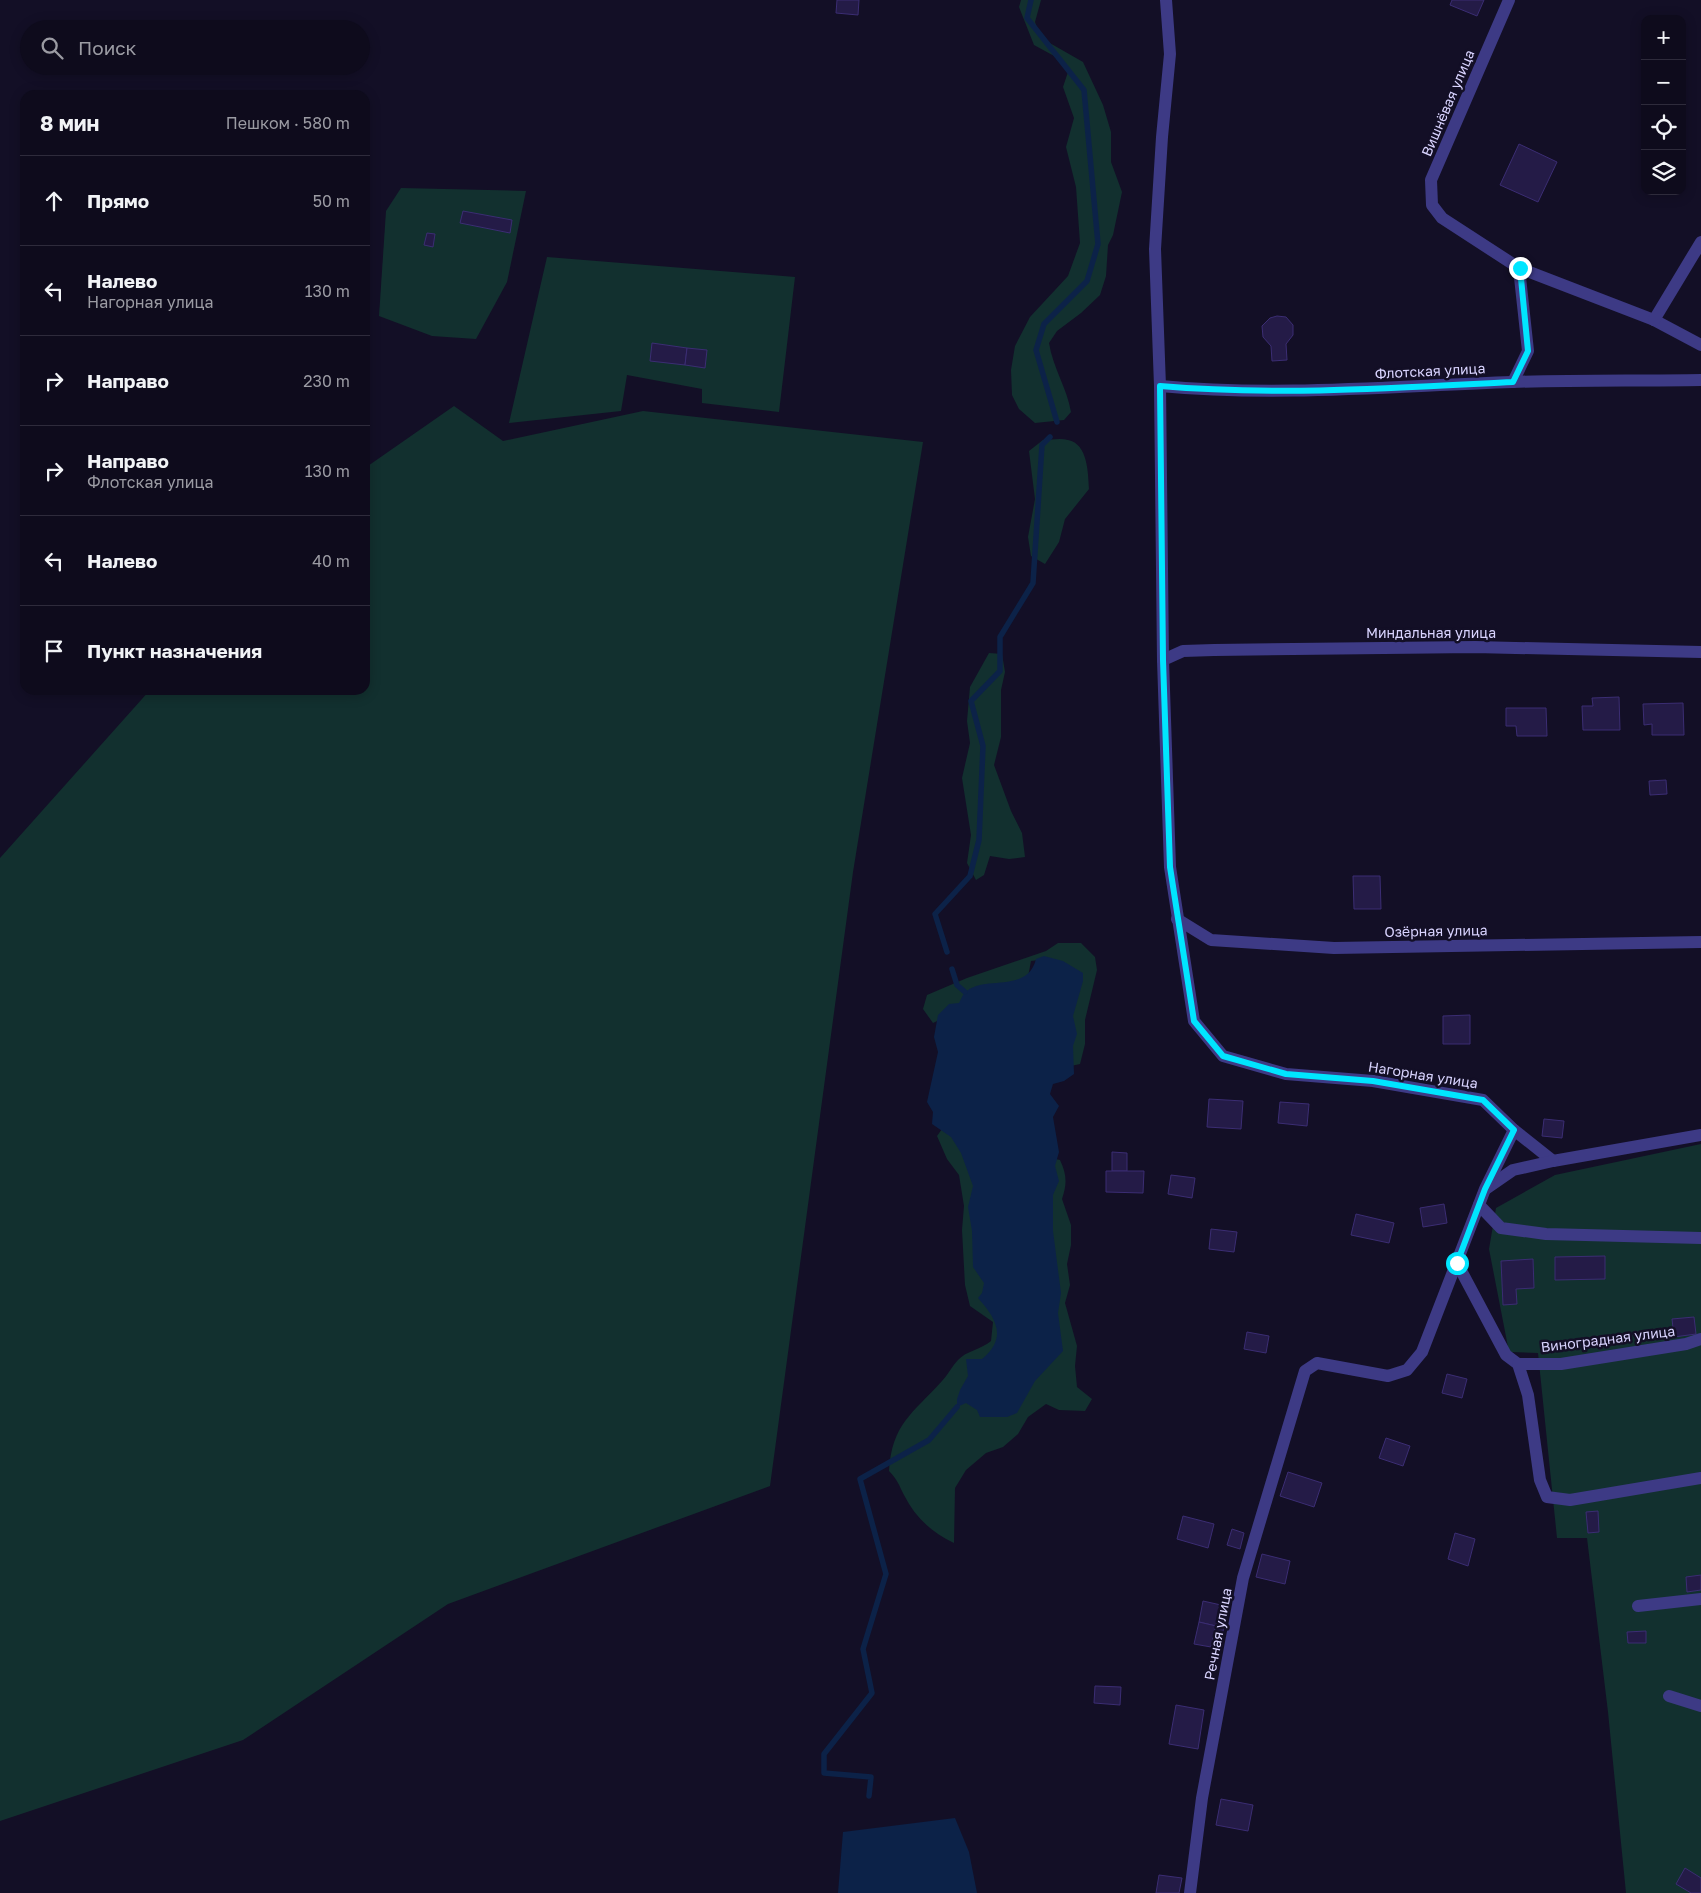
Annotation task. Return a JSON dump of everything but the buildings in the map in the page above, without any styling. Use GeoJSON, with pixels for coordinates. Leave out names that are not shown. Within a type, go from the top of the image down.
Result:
{"type":"FeatureCollection","features":[{"type":"Feature","properties":{"kind":"street"},"geometry":{"type":"LineString","coordinates":[[1166,0],[1170,54],[1162,138],[1155,249],[1160,386],[1163,660],[1170,867],[1177,919]]}},
{"type":"Feature","properties":{"kind":"street","name":"Вишнёвая улица"},"geometry":{"type":"LineString","coordinates":[[1509,0],[1431,180],[1432,205],[1442,218],[1520,268]]}},
{"type":"Feature","properties":{"kind":"street"},"geometry":{"type":"LineString","coordinates":[[1654,320],[1701,242]]}},
{"type":"Feature","properties":{"kind":"street"},"geometry":{"type":"LineString","coordinates":[[1513,382],[1528,351],[1520,268],[1654,320],[1701,346]]}},
{"type":"Feature","properties":{"kind":"street","name":"Флотская улица"},"geometry":{"type":"LineString","coordinates":[[1160,386],[1217,391],[1314,391],[1513,382],[1701,380]]}},
{"type":"Feature","properties":{"kind":"street","name":"Миндальная улица"},"geometry":{"type":"LineString","coordinates":[[1163,660],[1183,651],[1214,650],[1475,647],[1701,652]]}},
{"type":"Feature","properties":{"kind":"street","name":"Озёрная улица"},"geometry":{"type":"LineString","coordinates":[[1177,919],[1211,940],[1334,948],[1698,943]]}},
{"type":"Feature","properties":{"kind":"street","name":"Нагорная улица"},"geometry":{"type":"LineString","coordinates":[[1177,919],[1194,1021],[1223,1056],[1286,1074],[1373,1081],[1483,1100],[1514,1130],[1553,1161]]}},
{"type":"Feature","properties":{"kind":"street","name":"Речная улица"},"geometry":{"type":"LineString","coordinates":[[1190,1893],[1202,1798],[1243,1578],[1305,1371],[1317,1363],[1388,1376],[1407,1370],[1422,1352],[1485,1189],[1514,1130]]}},
{"type":"Feature","properties":{"kind":"street"},"geometry":{"type":"LineString","coordinates":[[1485,1189],[1513,1170],[1553,1161],[1701,1135]]}},
{"type":"Feature","properties":{"kind":"street"},"geometry":{"type":"LineString","coordinates":[[1479,1205],[1501,1228],[1546,1234],[1701,1238]]}},
{"type":"Feature","properties":{"kind":"street"},"geometry":{"type":"LineString","coordinates":[[1457,1263],[1506,1355],[1518,1364],[1528,1395],[1540,1480],[1547,1496],[1570,1500],[1701,1478]]}},
{"type":"Feature","properties":{"kind":"street","name":"Виноградная улица"},"geometry":{"type":"LineString","coordinates":[[1518,1364],[1561,1364],[1686,1344],[1701,1339]]}},
{"type":"Feature","properties":{"kind":"street"},"geometry":{"type":"LineString","coordinates":[[1638,1606],[1701,1599]]}},
{"type":"Feature","properties":{"kind":"street"},"geometry":{"type":"LineString","coordinates":[[1668,1696],[1701,1706]]}},
{"type":"Feature","properties":{"kind":"green space"},"geometry":{"type":"Polygon","coordinates":[[[1021,0],[1041,0],[1035,22],[1041,38],[1083,62],[1103,105],[1111,132],[1111,162],[1122,192],[1113,235],[1108,245],[1106,276],[1100,295],[1081,313],[1057,331],[1049,343],[1071,412],[1064,420],[1035,423],[1019,409],[1012,395],[1011,370],[1015,346],[1030,317],[1068,276],[1080,243],[1076,187],[1066,147],[1074,118],[1063,87],[1069,69],[1056,57],[1034,45],[1019,7],[1021,0]]]}},
{"type":"Feature","properties":{"kind":"green space"},"geometry":{"type":"Polygon","coordinates":[[[401,188],[526,191],[507,282],[476,339],[432,336],[379,316],[386,211],[401,188]]]}},
{"type":"Feature","properties":{"kind":"green space"},"geometry":{"type":"Polygon","coordinates":[[[547,257],[795,277],[779,412],[702,403],[702,389],[627,375],[621,411],[509,423],[547,257]]]}},
{"type":"Feature","properties":{"kind":"green space"},"geometry":{"type":"Polygon","coordinates":[[[454,406],[503,441],[643,411],[923,442],[853,872],[770,1486],[448,1604],[243,1740],[0,1821],[0,858],[146,695],[370,695],[370,465],[454,406]]]}},
{"type":"Feature","properties":{"kind":"green space"},"geometry":{"type":"Polygon","coordinates":[[[1043,440],[1068,440],[1080,447],[1086,460],[1089,489],[1065,519],[1059,542],[1045,564],[1031,556],[1028,537],[1035,499],[1029,451],[1043,440]]]}},
{"type":"Feature","properties":{"kind":"green space"},"geometry":{"type":"Polygon","coordinates":[[[989,653],[1002,654],[1005,672],[1001,690],[1001,737],[994,765],[1011,811],[1022,833],[1025,857],[1009,859],[990,856],[984,875],[976,880],[967,863],[971,835],[962,778],[970,743],[967,721],[970,687],[989,653]]]}},
{"type":"Feature","properties":{"kind":"green space"},"geometry":{"type":"Polygon","coordinates":[[[1058,943],[1081,943],[1095,957],[1097,970],[1085,1020],[1085,1044],[1080,1064],[1071,1066],[1046,959],[1031,961],[1028,977],[933,1023],[923,1009],[927,995],[967,978],[1046,951],[1058,943]]]}},
{"type":"Feature","properties":{"kind":"green space"},"geometry":{"type":"Polygon","coordinates":[[[942,1129],[957,1137],[977,1176],[974,1214],[984,1255],[977,1266],[992,1282],[989,1299],[1001,1323],[1004,1340],[1001,1367],[973,1379],[973,1396],[986,1411],[1006,1407],[1016,1399],[1012,1391],[1004,1386],[1006,1381],[1032,1352],[1041,1331],[1045,1307],[1053,1307],[1058,1295],[1048,1245],[1051,1198],[1055,1180],[1051,1158],[1060,1160],[1064,1170],[1065,1189],[1062,1199],[1071,1225],[1071,1245],[1067,1264],[1070,1285],[1065,1303],[1077,1346],[1075,1366],[1077,1387],[1092,1399],[1085,1411],[1059,1410],[1046,1404],[1028,1417],[1018,1434],[1003,1447],[986,1453],[966,1470],[955,1488],[954,1543],[925,1524],[908,1503],[896,1479],[889,1471],[894,1442],[905,1421],[944,1379],[961,1357],[991,1341],[993,1322],[970,1306],[965,1285],[962,1230],[964,1206],[959,1175],[947,1159],[937,1136],[942,1129]]]}},
{"type":"Feature","properties":{"kind":"green space"},"geometry":{"type":"Polygon","coordinates":[[[1701,1144],[1701,1893],[1626,1893],[1608,1712],[1587,1538],[1557,1538],[1538,1353],[1509,1352],[1489,1249],[1496,1208],[1555,1175],[1701,1144]]]}},
{"type":"Feature","properties":{"kind":"water"},"geometry":{"type":"Polygon","coordinates":[[[1044,956],[1063,961],[1083,973],[1083,981],[1073,1016],[1077,1034],[1073,1046],[1074,1074],[1064,1081],[1053,1084],[1050,1094],[1059,1106],[1053,1117],[1059,1152],[1055,1166],[1059,1181],[1053,1195],[1053,1231],[1061,1293],[1058,1313],[1063,1351],[1035,1381],[1017,1413],[1007,1417],[980,1417],[977,1410],[966,1403],[957,1407],[957,1399],[968,1376],[966,1359],[982,1359],[990,1351],[997,1336],[990,1313],[978,1298],[982,1293],[984,1283],[973,1267],[972,1231],[968,1207],[973,1186],[961,1153],[951,1137],[932,1124],[933,1112],[927,1102],[938,1052],[934,1037],[938,1015],[949,1004],[959,1003],[964,994],[973,988],[1014,981],[1024,977],[1031,970],[1036,959],[1044,956]]]}},
{"type":"Feature","properties":{"kind":"water"},"geometry":{"type":"Polygon","coordinates":[[[955,1818],[969,1852],[977,1893],[838,1893],[843,1832],[955,1818]]]}},
{"type":"Feature","properties":{"kind":"waterway"},"geometry":{"type":"LineString","coordinates":[[1031,0],[1027,18],[1084,90],[1098,244],[1087,281],[1044,324],[1036,350],[1057,422]]}},
{"type":"Feature","properties":{"kind":"waterway"},"geometry":{"type":"LineString","coordinates":[[947,952],[935,914],[970,876],[979,840],[983,746],[971,701],[1000,671],[1000,637],[1033,583],[1042,445],[1050,437]]}},
{"type":"Feature","properties":{"kind":"waterway"},"geometry":{"type":"LineString","coordinates":[[952,969],[957,985],[965,992]]}},
{"type":"Feature","properties":{"kind":"waterway"},"geometry":{"type":"LineString","coordinates":[[869,1796],[871,1777],[824,1773],[824,1754],[872,1693],[863,1649],[886,1574],[860,1479],[929,1440],[957,1407]]}},
{"type":"Feature","properties":{"kind":"route"},"geometry":{"type":"LineString","coordinates":[[1457,1263],[1485,1189],[1514,1130],[1483,1100],[1373,1081],[1286,1074],[1223,1056],[1194,1021],[1170,867],[1163,660],[1160,386],[1217,391],[1324,391],[1513,382],[1528,351],[1520,268]]}}]}
